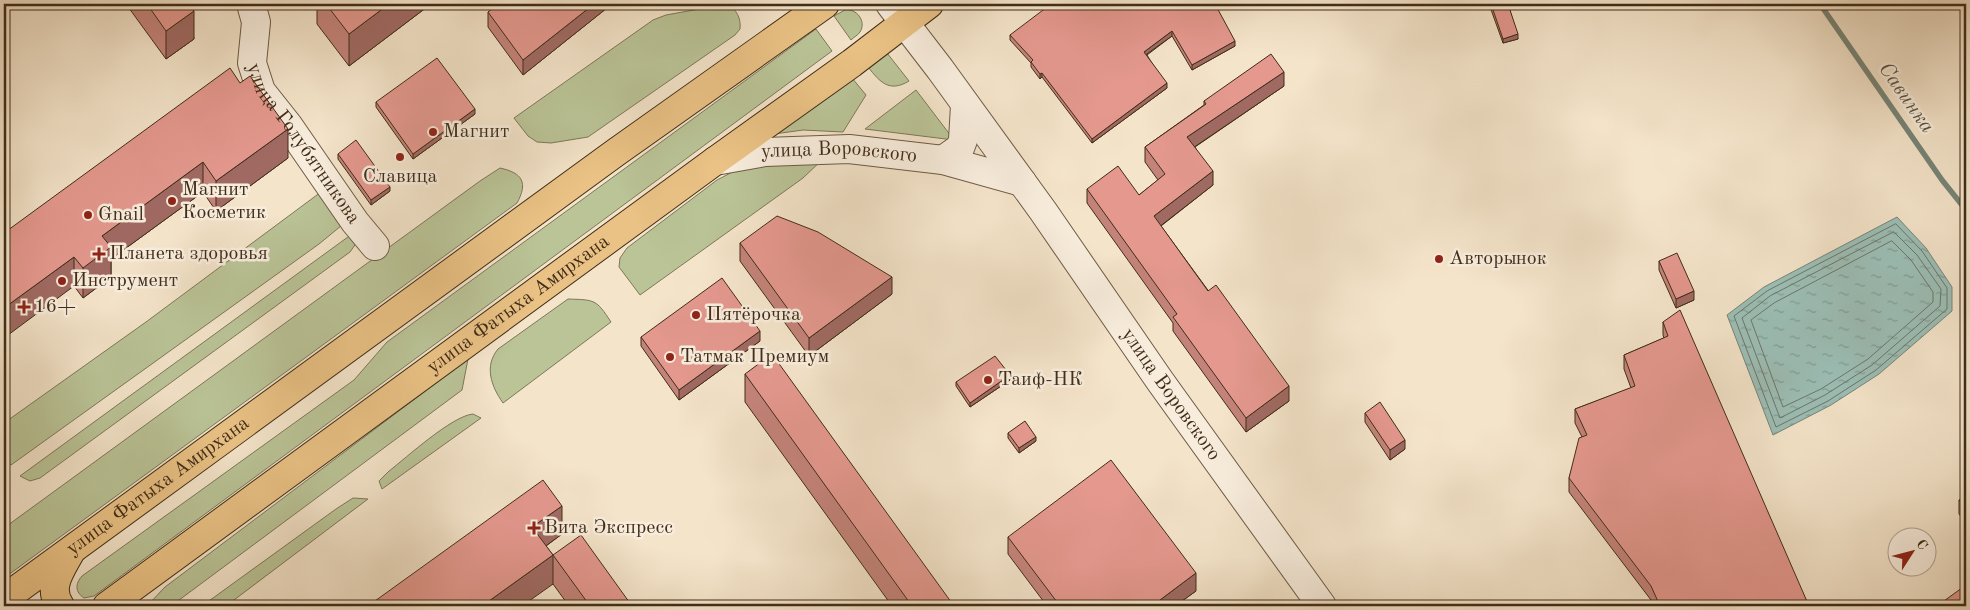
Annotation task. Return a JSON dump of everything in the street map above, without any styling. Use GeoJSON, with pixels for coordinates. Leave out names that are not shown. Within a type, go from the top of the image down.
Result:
{"type":"FeatureCollection","features":[{"type":"Feature","properties":{"kind":"main road","name":"улица Фатыха Амирхана"},"geometry":{"type":"LineString","coordinates":[[4,599],[616,153],[825,4]]}},
{"type":"Feature","properties":{"kind":"main road","name":"улица Фатыха Амирхана"},"geometry":{"type":"LineString","coordinates":[[107,606],[852,63],[897,14],[929,4]]}},
{"type":"Feature","properties":{"kind":"main road"},"geometry":{"type":"LineString","coordinates":[[60,606],[54,598],[55,583],[72,548]]}},
{"type":"Feature","properties":{"kind":"street","name":"улица Голубятникова"},"geometry":{"type":"LineString","coordinates":[[251,4],[256,22],[252,63],[261,91],[298,139],[355,222],[375,246]]}},
{"type":"Feature","properties":{"kind":"street","name":"улица Воровского"},"geometry":{"type":"LineString","coordinates":[[897,14],[1022,182],[1176,404],[1322,606]]}},
{"type":"Feature","properties":{"kind":"street"},"geometry":{"type":"LineString","coordinates":[[943,160],[960,148],[963,140],[966,105]]}},
{"type":"Feature","properties":{"kind":"street","name":"улица Воровского"},"geometry":{"type":"LineString","coordinates":[[715,161],[765,152],[849,149],[943,160],[1022,182]]}},
{"type":"Feature","properties":{"kind":"green space"},"geometry":{"type":"Polygon","coordinates":[[[727,4],[736,12],[740,21],[740,29],[735,35],[588,137],[551,143],[537,142],[528,136],[514,118],[653,20],[666,15],[727,4]]]}},
{"type":"Feature","properties":{"kind":"green space"},"geometry":{"type":"Polygon","coordinates":[[[763,4],[798,4],[778,9],[766,7],[763,4]]]}},
{"type":"Feature","properties":{"kind":"green space"},"geometry":{"type":"Polygon","coordinates":[[[845,10],[856,13],[862,24],[860,32],[851,40],[834,16],[845,10]]]}},
{"type":"Feature","properties":{"kind":"green space"},"geometry":{"type":"Polygon","coordinates":[[[816,29],[832,51],[94,596],[84,598],[79,593],[77,585],[82,576],[354,380],[387,342],[816,29]]]}},
{"type":"Feature","properties":{"kind":"green space"},"geometry":{"type":"Polygon","coordinates":[[[887,53],[909,81],[896,86],[890,86],[881,81],[868,67],[887,53]]]}},
{"type":"Feature","properties":{"kind":"green space"},"geometry":{"type":"Polygon","coordinates":[[[852,78],[866,95],[843,132],[803,130],[774,134],[852,78]]]}},
{"type":"Feature","properties":{"kind":"green space"},"geometry":{"type":"Polygon","coordinates":[[[916,90],[954,140],[865,129],[916,90]]]}},
{"type":"Feature","properties":{"kind":"green space"},"geometry":{"type":"Polygon","coordinates":[[[824,158],[803,178],[640,295],[619,267],[620,258],[627,248],[717,180],[746,165],[824,158]]]}},
{"type":"Feature","properties":{"kind":"green space"},"geometry":{"type":"Polygon","coordinates":[[[500,168],[514,173],[523,184],[517,203],[4,578],[4,528],[500,168]]]}},
{"type":"Feature","properties":{"kind":"green space"},"geometry":{"type":"Polygon","coordinates":[[[325,189],[347,221],[319,244],[11,465],[4,456],[4,423],[146,322],[325,189]]]}},
{"type":"Feature","properties":{"kind":"green space"},"geometry":{"type":"Polygon","coordinates":[[[352,234],[357,242],[350,252],[40,478],[30,481],[20,476],[352,234]]]}},
{"type":"Feature","properties":{"kind":"green space"},"geometry":{"type":"Polygon","coordinates":[[[568,299],[594,302],[602,309],[611,322],[503,403],[492,383],[490,369],[491,362],[498,349],[568,299]]]}},
{"type":"Feature","properties":{"kind":"green space"},"geometry":{"type":"Polygon","coordinates":[[[468,359],[462,390],[171,606],[147,606],[165,587],[468,359]]]}},
{"type":"Feature","properties":{"kind":"green space"},"geometry":{"type":"Polygon","coordinates":[[[473,414],[481,418],[382,489],[379,481],[388,472],[442,429],[464,416],[473,414]]]}},
{"type":"Feature","properties":{"kind":"green space"},"geometry":{"type":"Polygon","coordinates":[[[353,498],[368,499],[226,606],[202,606],[336,509],[353,498]]]}},
{"type":"Feature","properties":{"kind":"water"},"geometry":{"type":"Polygon","coordinates":[[[1897,217],[1926,248],[1952,287],[1952,311],[1879,374],[1831,405],[1773,435],[1727,315],[1764,287],[1897,217]]]}},
{"type":"Feature","properties":{"kind":"building"},"geometry":{"type":"Polygon","coordinates":[[[147,4],[189,4],[194,11],[166,31],[147,4]]]}},
{"type":"Feature","properties":{"kind":"building"},"geometry":{"type":"Polygon","coordinates":[[[326,4],[389,4],[349,34],[326,4]]]}},
{"type":"Feature","properties":{"kind":"building"},"geometry":{"type":"Polygon","coordinates":[[[498,4],[594,4],[523,60],[488,12],[498,4]]]}},
{"type":"Feature","properties":{"kind":"building"},"geometry":{"type":"Polygon","coordinates":[[[1051,4],[1215,4],[1235,41],[1192,65],[1172,31],[1144,52],[1167,83],[1092,139],[1042,73],[1040,74],[1031,62],[1033,60],[1010,35],[1051,4]]]}},
{"type":"Feature","properties":{"kind":"building"},"geometry":{"type":"Polygon","coordinates":[[[1491,4],[1508,4],[1518,34],[1503,39],[1491,4]]]}},
{"type":"Feature","properties":{"kind":"building"},"geometry":{"type":"Polygon","coordinates":[[[1271,54],[1284,72],[1187,137],[1213,171],[1154,216],[1208,291],[1216,285],[1289,386],[1246,418],[1173,317],[1177,314],[1087,189],[1118,166],[1139,195],[1165,174],[1145,147],[1206,104],[1204,101],[1271,54]]]}},
{"type":"Feature","properties":{"kind":"building"},"geometry":{"type":"Polygon","coordinates":[[[437,58],[475,109],[413,154],[376,102],[437,58]]]}},
{"type":"Feature","properties":{"kind":"building"},"geometry":{"type":"Polygon","coordinates":[[[230,68],[240,83],[250,76],[288,129],[216,181],[203,162],[102,236],[111,247],[83,268],[74,257],[4,308],[4,233],[230,68]]]}},
{"type":"Feature","properties":{"kind":"building"},"geometry":{"type":"Polygon","coordinates":[[[356,140],[390,187],[371,200],[338,154],[356,140]]]}},
{"type":"Feature","properties":{"kind":"building"},"geometry":{"type":"Polygon","coordinates":[[[777,216],[818,232],[892,277],[809,338],[740,243],[777,216]]]}},
{"type":"Feature","properties":{"kind":"building"},"geometry":{"type":"Polygon","coordinates":[[[1677,253],[1694,291],[1676,299],[1659,261],[1677,253]]]}},
{"type":"Feature","properties":{"kind":"building"},"geometry":{"type":"Polygon","coordinates":[[[722,278],[760,331],[679,390],[641,337],[722,278]]]}},
{"type":"Feature","properties":{"kind":"building"},"geometry":{"type":"Polygon","coordinates":[[[1680,310],[1809,606],[1660,606],[1651,586],[1569,478],[1579,438],[1587,435],[1575,409],[1635,386],[1624,355],[1668,336],[1663,322],[1680,310]]]}},
{"type":"Feature","properties":{"kind":"building"},"geometry":{"type":"Polygon","coordinates":[[[772,354],[954,606],[912,606],[745,374],[772,354]]]}},
{"type":"Feature","properties":{"kind":"building"},"geometry":{"type":"Polygon","coordinates":[[[995,356],[1010,375],[970,403],[956,382],[995,356]]]}},
{"type":"Feature","properties":{"kind":"building"},"geometry":{"type":"Polygon","coordinates":[[[1380,402],[1405,440],[1390,450],[1365,413],[1380,402]]]}},
{"type":"Feature","properties":{"kind":"building"},"geometry":{"type":"Polygon","coordinates":[[[1025,421],[1036,437],[1019,448],[1008,433],[1025,421]]]}},
{"type":"Feature","properties":{"kind":"building"},"geometry":{"type":"Polygon","coordinates":[[[1111,460],[1196,573],[1152,606],[1060,606],[1008,537],[1111,460]]]}},
{"type":"Feature","properties":{"kind":"building"},"geometry":{"type":"Polygon","coordinates":[[[543,480],[562,506],[532,527],[553,555],[482,606],[368,606],[543,480]]]}},
{"type":"Feature","properties":{"kind":"building"},"geometry":{"type":"Polygon","coordinates":[[[1966,495],[1966,509],[1959,500],[1966,495]]]}},
{"type":"Feature","properties":{"kind":"building"},"geometry":{"type":"Polygon","coordinates":[[[581,535],[632,606],[590,606],[553,555],[581,535]]]}},
{"type":"Feature","properties":{"kind":"building"},"geometry":{"type":"Polygon","coordinates":[[[1966,585],[1966,606],[1937,606],[1966,585]]]}},
{"type":"Feature","properties":{"kind":"waterway","name":"Савинка"},"geometry":{"type":"LineString","coordinates":[[1820,4],[1942,180],[1966,210]]}},
{"type":"Feature","properties":{"kind":"place","name":"Магнит"},"geometry":{"type":"Point","coordinates":[433,132]}},
{"type":"Feature","properties":{"kind":"place","name":"Славица"},"geometry":{"type":"Point","coordinates":[400,157]}},
{"type":"Feature","properties":{"kind":"place","name":"Магнит Косметик"},"geometry":{"type":"Point","coordinates":[172,201]}},
{"type":"Feature","properties":{"kind":"place","name":"Gnail"},"geometry":{"type":"Point","coordinates":[88,215]}},
{"type":"Feature","properties":{"kind":"place","name":"Планета здоровья"},"geometry":{"type":"Point","coordinates":[99,254]}},
{"type":"Feature","properties":{"kind":"place","name":"Авторынок"},"geometry":{"type":"Point","coordinates":[1439,259]}},
{"type":"Feature","properties":{"kind":"place","name":"Инструмент"},"geometry":{"type":"Point","coordinates":[62,281]}},
{"type":"Feature","properties":{"kind":"place","name":"16+"},"geometry":{"type":"Point","coordinates":[24,307]}},
{"type":"Feature","properties":{"kind":"place","name":"Пятёрочка"},"geometry":{"type":"Point","coordinates":[696,315]}},
{"type":"Feature","properties":{"kind":"place","name":"Татмак Премиум"},"geometry":{"type":"Point","coordinates":[670,357]}},
{"type":"Feature","properties":{"kind":"place","name":"Таиф-НК"},"geometry":{"type":"Point","coordinates":[988,380]}},
{"type":"Feature","properties":{"kind":"place","name":"Вита Экспресс"},"geometry":{"type":"Point","coordinates":[534,528]}}]}
